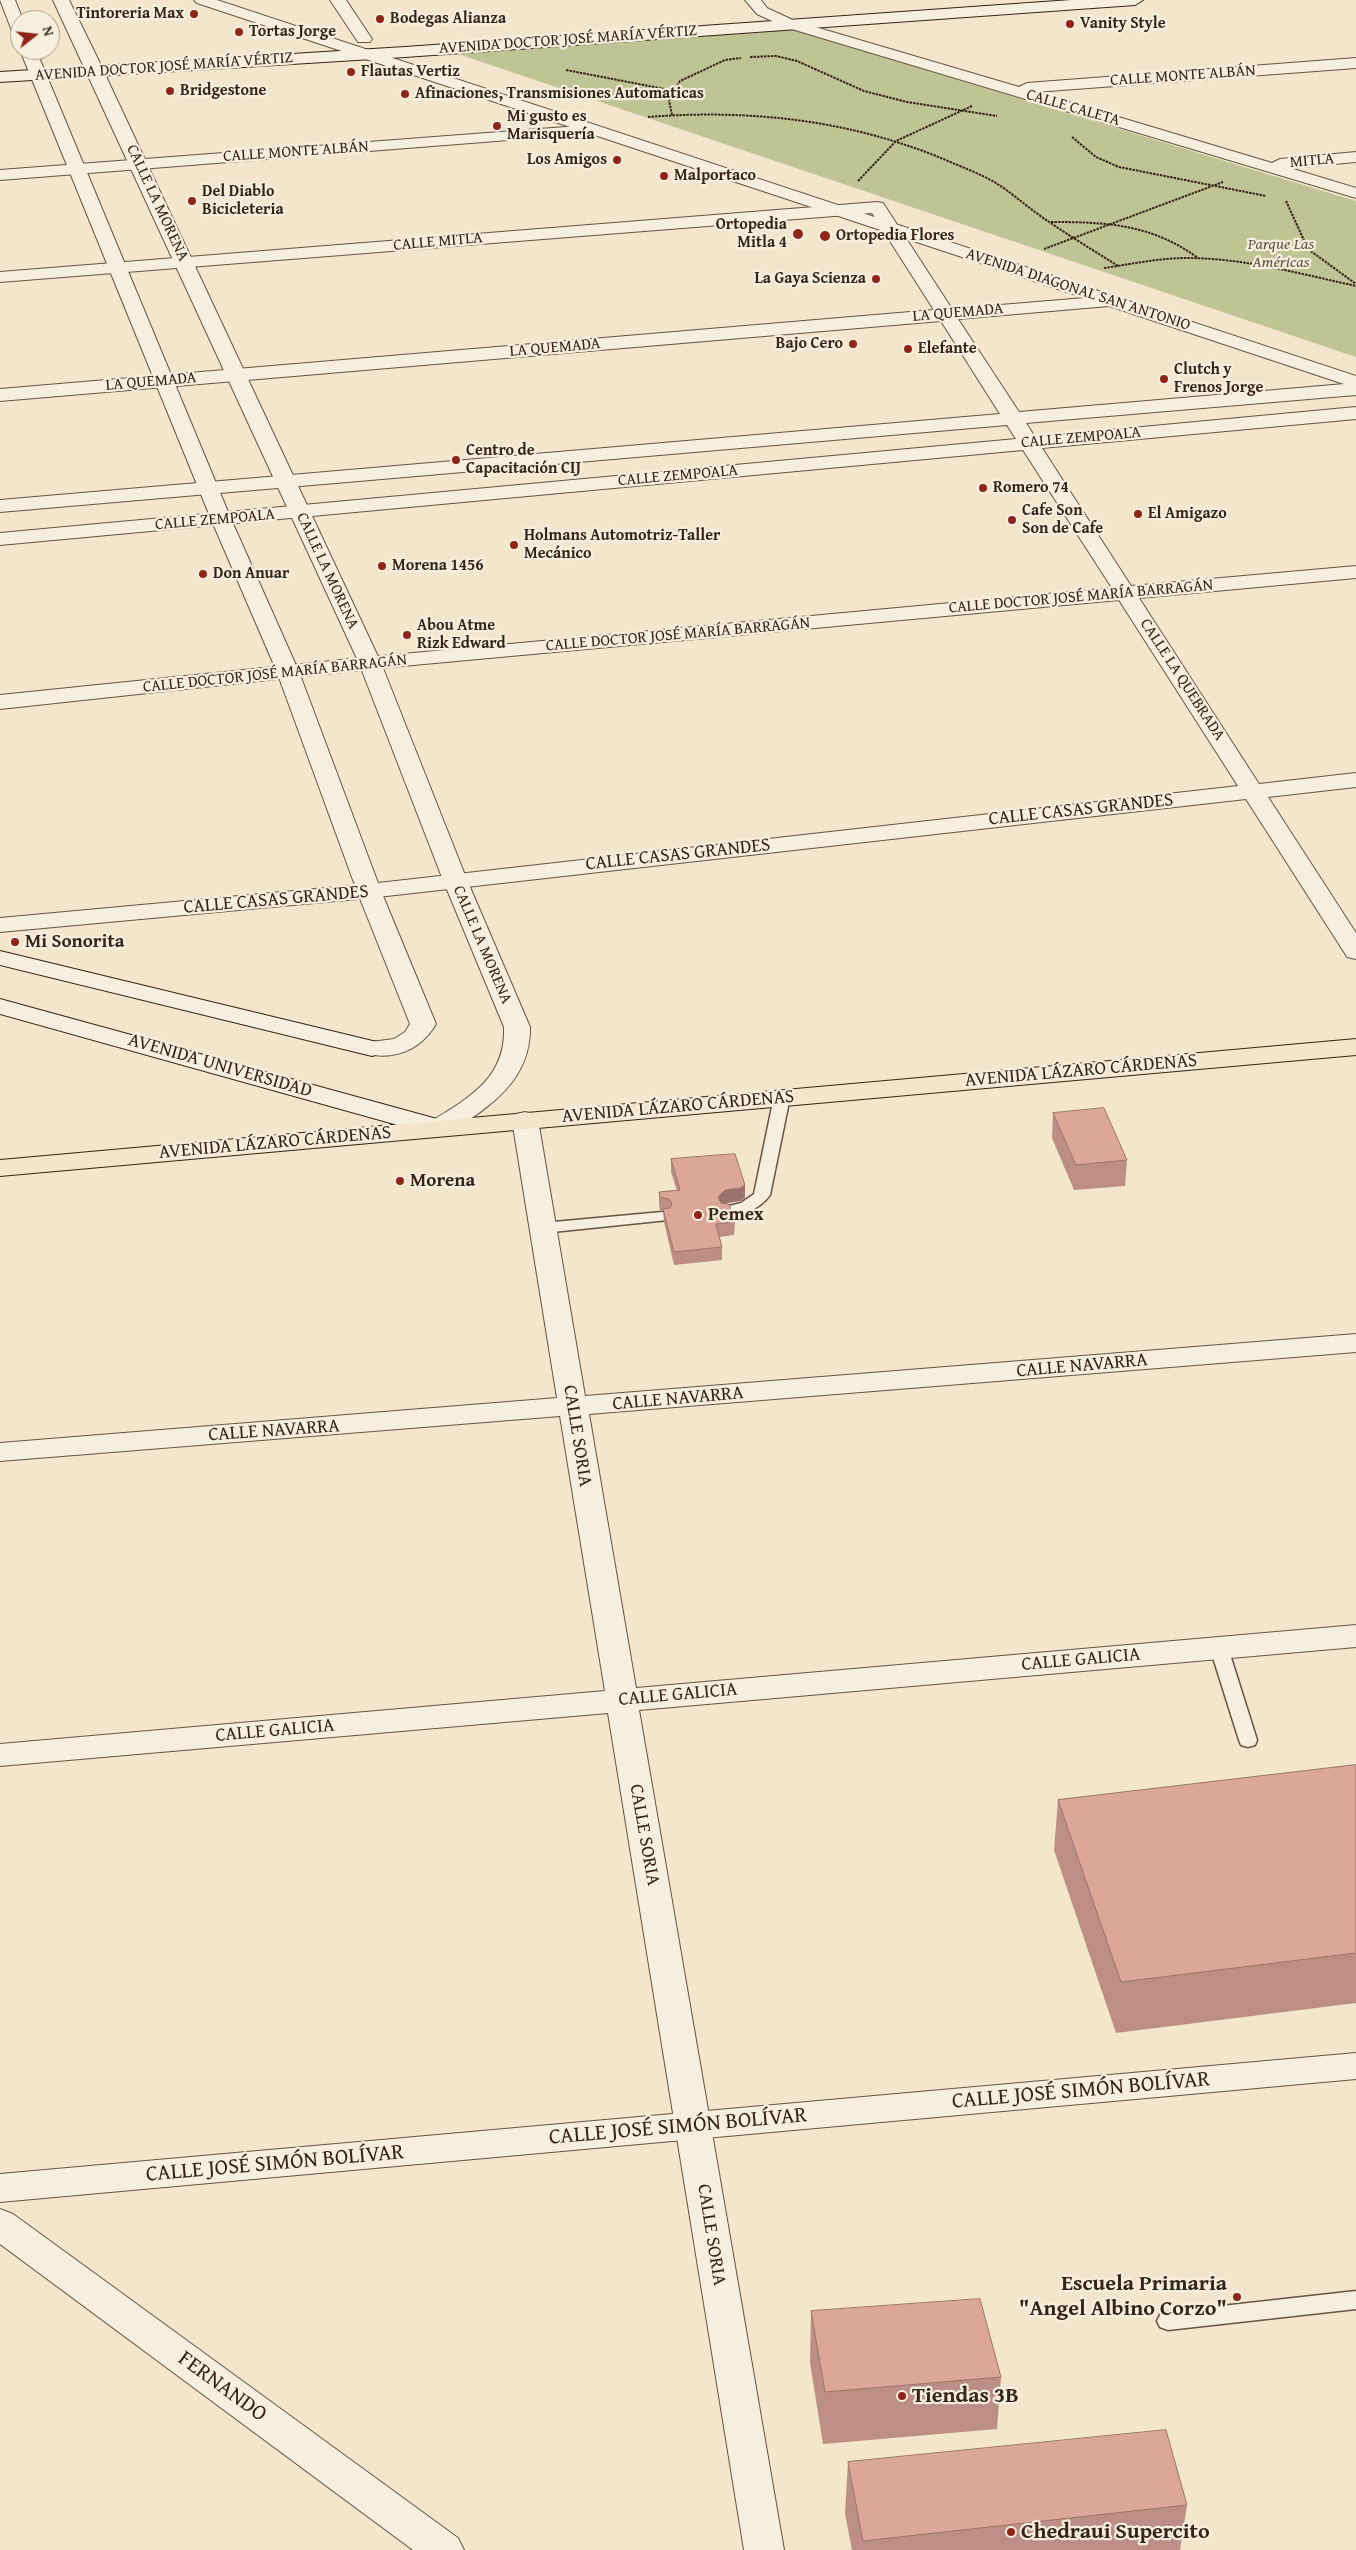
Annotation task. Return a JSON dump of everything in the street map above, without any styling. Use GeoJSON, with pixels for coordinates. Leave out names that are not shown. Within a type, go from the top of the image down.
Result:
{"type":"FeatureCollection","features":[{"type":"Feature","properties":{"kind":"main road","name":"AVENIDA LÁZARO CÁRDENAS"},"geometry":{"type":"LineString","coordinates":[[0,1168],[1356,1047]]}},
{"type":"Feature","properties":{"kind":"street","name":"CALLE LA MORENA"},"geometry":{"type":"LineString","coordinates":[[61,0],[370,663],[455,880],[517,1027],[517,1048],[509,1069],[493,1089],[473,1106],[439,1128]]}},
{"type":"Feature","properties":{"kind":"street","name":"AVENIDA DIAGONAL SAN ANTONIO"},"geometry":{"type":"LineString","coordinates":[[202,0],[321,41],[406,52],[615,121],[840,203],[891,229],[1356,382]]}},
{"type":"Feature","properties":{"kind":"street","name":"AVENIDA DIAGONAL SAN ANTONIO"},"geometry":{"type":"LineString","coordinates":[[250,0],[365,47],[592,130],[840,203]]}},
{"type":"Feature","properties":{"kind":"street"},"geometry":{"type":"LineString","coordinates":[[338,0],[365,47]]}},
{"type":"Feature","properties":{"kind":"street","name":"AVENIDA DOCTOR JOSÉ MARÍA VÉRTIZ"},"geometry":{"type":"LineString","coordinates":[[406,52],[790,16],[1135,0]]}},
{"type":"Feature","properties":{"kind":"street"},"geometry":{"type":"LineString","coordinates":[[742,12],[757,5],[790,16]]}},
{"type":"Feature","properties":{"kind":"street","name":"CALLE CALETA"},"geometry":{"type":"LineString","coordinates":[[790,16],[1011,89],[1356,193]]}},
{"type":"Feature","properties":{"kind":"street","name":"AVENIDA DOCTOR JOSÉ MARÍA VÉRTIZ"},"geometry":{"type":"LineString","coordinates":[[0,77],[28,60],[92,63],[365,47],[384,37]]}},
{"type":"Feature","properties":{"kind":"street","name":"AVENIDA DOCTOR JOSÉ MARÍA VÉRTIZ"},"geometry":{"type":"LineString","coordinates":[[282,44],[321,41]]}},
{"type":"Feature","properties":{"kind":"street","name":"AVENIDA DOCTOR JOSÉ MARÍA VÉRTIZ"},"geometry":{"type":"LineString","coordinates":[[69,56],[92,63],[108,54]]}},
{"type":"Feature","properties":{"kind":"street"},"geometry":{"type":"LineString","coordinates":[[0,958],[372,1048],[398,1047],[417,1037],[423,1024],[369,892],[288,672],[221,519],[78,169],[28,60]]}},
{"type":"Feature","properties":{"kind":"street","name":"CALLE MONTE ALBÁN"},"geometry":{"type":"LineString","coordinates":[[1011,89],[1356,62]]}},
{"type":"Feature","properties":{"kind":"street","name":"CALLE MONTE ALBÁN"},"geometry":{"type":"LineString","coordinates":[[0,175],[592,130]]}},
{"type":"Feature","properties":{"kind":"street","name":"MITLA"},"geometry":{"type":"LineString","coordinates":[[1268,165],[1356,157]]}},
{"type":"Feature","properties":{"kind":"street","name":"CALLE MITLA"},"geometry":{"type":"LineString","coordinates":[[0,278],[185,263],[840,203],[877,207]]}},
{"type":"Feature","properties":{"kind":"street","name":"AVENIDA DIAGONAL SAN ANTONIO"},"geometry":{"type":"LineString","coordinates":[[877,207],[1151,296]]}},
{"type":"Feature","properties":{"kind":"street","name":"CALLE LA QUEBRADA"},"geometry":{"type":"LineString","coordinates":[[877,207],[1356,952]]}},
{"type":"Feature","properties":{"kind":"street","name":"LA QUEMADA"},"geometry":{"type":"LineString","coordinates":[[0,395],[1109,301]]}},
{"type":"Feature","properties":{"kind":"street","name":"CALLE ZEMPOALA"},"geometry":{"type":"LineString","coordinates":[[0,506],[1356,388]]}},
{"type":"Feature","properties":{"kind":"street","name":"CALLE ZEMPOALA"},"geometry":{"type":"LineString","coordinates":[[0,540],[1356,413]]}},
{"type":"Feature","properties":{"kind":"street","name":"CALLE DOCTOR JOSÉ MARÍA BARRAGÁN"},"geometry":{"type":"LineString","coordinates":[[0,702],[370,663],[1356,572]]}},
{"type":"Feature","properties":{"kind":"street","name":"CALLE CASAS GRANDES"},"geometry":{"type":"LineString","coordinates":[[0,925],[369,892],[455,880],[1356,780]]}},
{"type":"Feature","properties":{"kind":"street","name":"AVENIDA UNIVERSIDAD"},"geometry":{"type":"LineString","coordinates":[[0,1006],[439,1128]]}},
{"type":"Feature","properties":{"kind":"street","name":"CALLE SORIA"},"geometry":{"type":"LineString","coordinates":[[525,1120],[764,2550]]}},
{"type":"Feature","properties":{"kind":"street","name":"CALLE NAVARRA"},"geometry":{"type":"LineString","coordinates":[[0,1452],[1356,1343]]}},
{"type":"Feature","properties":{"kind":"street","name":"CALLE GALICIA"},"geometry":{"type":"LineString","coordinates":[[0,1755],[1356,1636]]}},
{"type":"Feature","properties":{"kind":"street","name":"CALLE JOSÉ SIMÓN BOLÍVAR"},"geometry":{"type":"LineString","coordinates":[[0,2188],[1356,2066]]}},
{"type":"Feature","properties":{"kind":"street","name":"FERNANDO"},"geometry":{"type":"LineString","coordinates":[[0,2224],[444,2550]]}},
{"type":"Feature","properties":{"kind":"lane"},"geometry":{"type":"LineString","coordinates":[[727,1211],[745,1209],[756,1203],[762,1195],[782,1098]]}},
{"type":"Feature","properties":{"kind":"lane"},"geometry":{"type":"LineString","coordinates":[[543,1228],[662,1217]]}},
{"type":"Feature","properties":{"kind":"lane"},"geometry":{"type":"LineString","coordinates":[[1219,1648],[1248,1740]]}},
{"type":"Feature","properties":{"kind":"lane"},"geometry":{"type":"LineString","coordinates":[[1168,2321],[1356,2300]]}},
{"type":"Feature","properties":{"kind":"path"},"geometry":{"type":"LineString","coordinates":[[672,114],[669,100],[680,81],[725,60],[776,56],[816,68],[864,91],[907,102],[998,116]]}},
{"type":"Feature","properties":{"kind":"path"},"geometry":{"type":"LineString","coordinates":[[840,203],[896,141],[1011,89]]}},
{"type":"Feature","properties":{"kind":"path"},"geometry":{"type":"LineString","coordinates":[[615,121],[672,114],[717,113],[762,116],[817,123],[896,141],[931,153],[995,183],[1049,222],[1118,266]]}},
{"type":"Feature","properties":{"kind":"path"},"geometry":{"type":"LineString","coordinates":[[1066,133],[1096,157],[1119,167],[1268,197]]}},
{"type":"Feature","properties":{"kind":"path"},"geometry":{"type":"LineString","coordinates":[[1025,256],[1268,165],[1308,249],[1356,285]]}},
{"type":"Feature","properties":{"kind":"path"},"geometry":{"type":"LineString","coordinates":[[1049,222],[1109,224],[1154,232],[1181,244],[1199,259]]}},
{"type":"Feature","properties":{"kind":"path"},"geometry":{"type":"LineString","coordinates":[[1076,272],[1165,259],[1199,259],[1257,266],[1356,285]]}},
{"type":"Feature","properties":{"kind":"green space","name":"Parque Las Américas"},"geometry":{"type":"Polygon","coordinates":[[[788,28],[1356,201],[1356,357],[458,54],[788,28]]]}},
{"type":"Feature","properties":{"kind":"building"},"geometry":{"type":"Polygon","coordinates":[[[1104,1108],[1127,1160],[1076,1165],[1053,1113],[1104,1108]]]}},
{"type":"Feature","properties":{"kind":"building"},"geometry":{"type":"Polygon","coordinates":[[[735,1154],[745,1185],[740,1188],[725,1190],[718,1197],[721,1203],[729,1204],[735,1222],[716,1224],[722,1247],[674,1252],[663,1209],[670,1208],[672,1203],[669,1199],[660,1197],[659,1192],[680,1190],[671,1159],[735,1154]]]}},
{"type":"Feature","properties":{"kind":"building"},"geometry":{"type":"Polygon","coordinates":[[[1356,1765],[1356,1953],[1121,1982],[1058,1800],[1356,1765]]]}},
{"type":"Feature","properties":{"kind":"building"},"geometry":{"type":"Polygon","coordinates":[[[980,2299],[1001,2377],[825,2392],[811,2311],[980,2299]]]}},
{"type":"Feature","properties":{"kind":"building"},"geometry":{"type":"Polygon","coordinates":[[[1166,2430],[1187,2505],[863,2541],[848,2462],[1166,2430]]]}},
{"type":"Feature","properties":{"kind":"place","name":"Tintoreria Max"},"geometry":{"type":"Point","coordinates":[194,14]}},
{"type":"Feature","properties":{"kind":"place","name":"Bodegas Alianza"},"geometry":{"type":"Point","coordinates":[380,19]}},
{"type":"Feature","properties":{"kind":"place","name":"Vanity Style"},"geometry":{"type":"Point","coordinates":[1070,24]}},
{"type":"Feature","properties":{"kind":"place","name":"Tortas Jorge"},"geometry":{"type":"Point","coordinates":[239,32]}},
{"type":"Feature","properties":{"kind":"place","name":"Flautas Vertiz"},"geometry":{"type":"Point","coordinates":[351,72]}},
{"type":"Feature","properties":{"kind":"place","name":"Bridgestone"},"geometry":{"type":"Point","coordinates":[170,91]}},
{"type":"Feature","properties":{"kind":"place","name":"Afinaciones, Transmisiones Automaticas"},"geometry":{"type":"Point","coordinates":[405,94]}},
{"type":"Feature","properties":{"kind":"place","name":"Mi gusto es Marisquería"},"geometry":{"type":"Point","coordinates":[497,126]}},
{"type":"Feature","properties":{"kind":"place","name":"Los Amigos"},"geometry":{"type":"Point","coordinates":[617,160]}},
{"type":"Feature","properties":{"kind":"place","name":"Malportaco"},"geometry":{"type":"Point","coordinates":[664,176]}},
{"type":"Feature","properties":{"kind":"place","name":"Del Diablo Bicicleteria"},"geometry":{"type":"Point","coordinates":[192,201]}},
{"type":"Feature","properties":{"kind":"place","name":"Ortopedia Mitla 4"},"geometry":{"type":"Point","coordinates":[798,234]}},
{"type":"Feature","properties":{"kind":"place","name":"Ortopedia Flores"},"geometry":{"type":"Point","coordinates":[825,236]}},
{"type":"Feature","properties":{"kind":"place","name":"La Gaya Scienza"},"geometry":{"type":"Point","coordinates":[876,279]}},
{"type":"Feature","properties":{"kind":"place","name":"Bajo Cero"},"geometry":{"type":"Point","coordinates":[853,344]}},
{"type":"Feature","properties":{"kind":"place","name":"Elefante"},"geometry":{"type":"Point","coordinates":[908,349]}},
{"type":"Feature","properties":{"kind":"place","name":"Clutch y Frenos Jorge"},"geometry":{"type":"Point","coordinates":[1164,379]}},
{"type":"Feature","properties":{"kind":"place","name":"Centro de Capacitación CIJ"},"geometry":{"type":"Point","coordinates":[456,460]}},
{"type":"Feature","properties":{"kind":"place","name":"Romero 74"},"geometry":{"type":"Point","coordinates":[983,488]}},
{"type":"Feature","properties":{"kind":"place","name":"El Amigazo"},"geometry":{"type":"Point","coordinates":[1138,514]}},
{"type":"Feature","properties":{"kind":"place","name":"Cafe Son Son de Cafe"},"geometry":{"type":"Point","coordinates":[1012,520]}},
{"type":"Feature","properties":{"kind":"place","name":"Holmans Automotriz-Taller Mecánico"},"geometry":{"type":"Point","coordinates":[514,545]}},
{"type":"Feature","properties":{"kind":"place","name":"Morena 1456"},"geometry":{"type":"Point","coordinates":[382,566]}},
{"type":"Feature","properties":{"kind":"place","name":"Don Anuar"},"geometry":{"type":"Point","coordinates":[203,574]}},
{"type":"Feature","properties":{"kind":"place","name":"Abou Atme Rizk Edward"},"geometry":{"type":"Point","coordinates":[407,635]}},
{"type":"Feature","properties":{"kind":"place","name":"Mi Sonorita"},"geometry":{"type":"Point","coordinates":[15,942]}},
{"type":"Feature","properties":{"kind":"place","name":"Morena"},"geometry":{"type":"Point","coordinates":[400,1181]}},
{"type":"Feature","properties":{"kind":"place","name":"Pemex"},"geometry":{"type":"Point","coordinates":[698,1215]}},
{"type":"Feature","properties":{"kind":"place","name":"Escuela Primaria \"Angel Albino Corzo\""},"geometry":{"type":"Point","coordinates":[1237,2297]}},
{"type":"Feature","properties":{"kind":"place","name":"Tiendas 3B"},"geometry":{"type":"Point","coordinates":[902,2396]}},
{"type":"Feature","properties":{"kind":"place","name":"Chedraui Supercito"},"geometry":{"type":"Point","coordinates":[1011,2532]}}]}
